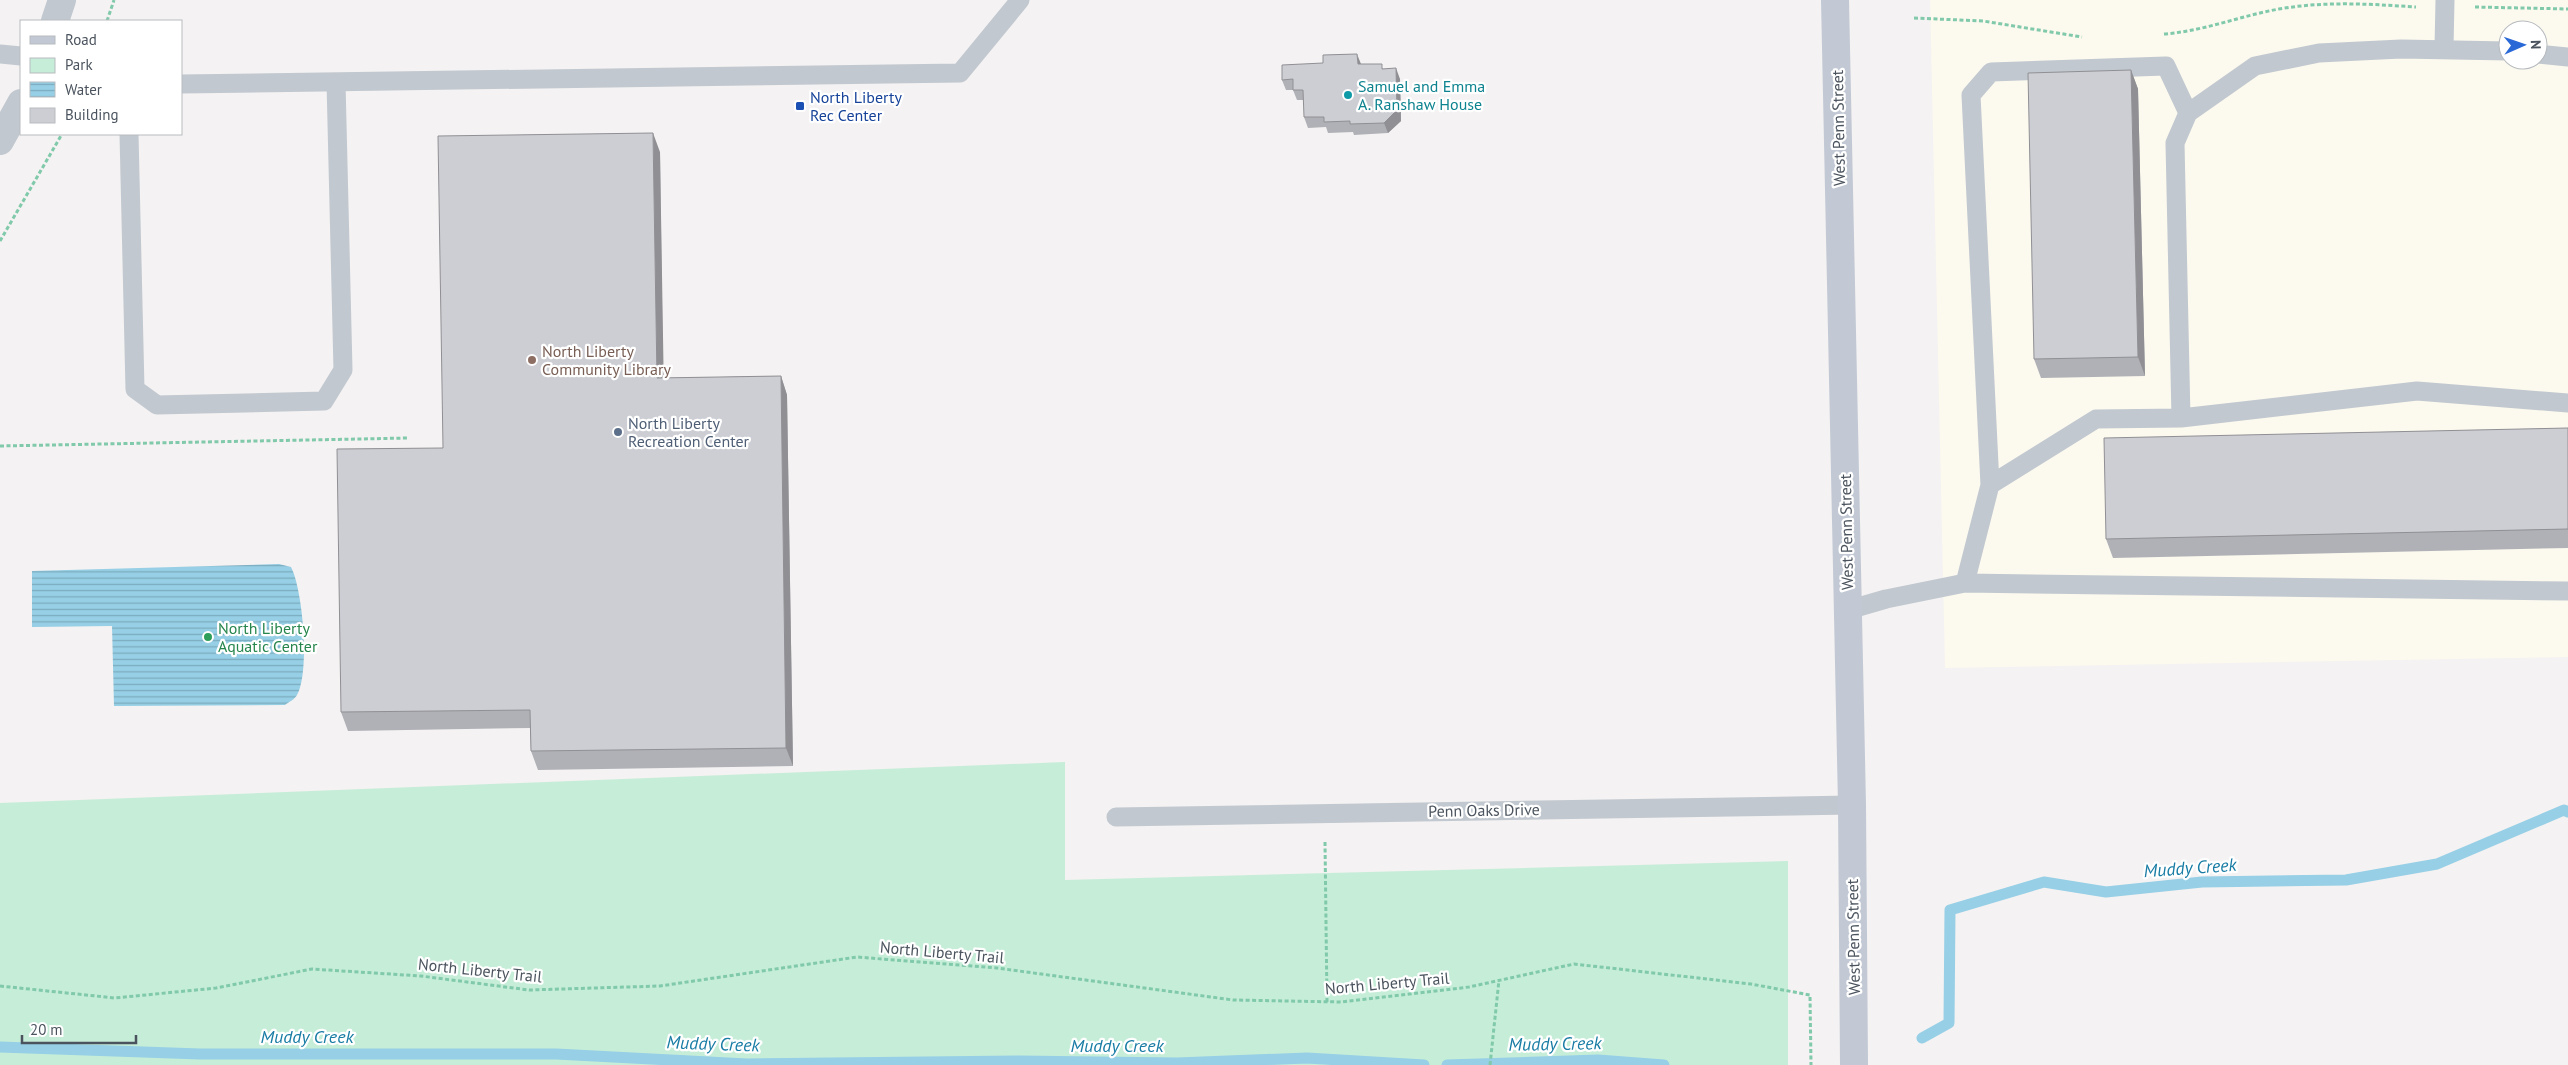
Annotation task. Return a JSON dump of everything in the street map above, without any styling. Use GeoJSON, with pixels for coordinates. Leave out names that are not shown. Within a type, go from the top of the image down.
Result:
{"type":"FeatureCollection","features":[{"type":"Feature","properties":{"kind":"main road","name":"West Penn Street"},"geometry":{"type":"LineString","coordinates":[[1835,0],[1852,805],[1854,1065]]}},
{"type":"Feature","properties":{"kind":"street"},"geometry":{"type":"LineString","coordinates":[[55,20],[62,0]]}},
{"type":"Feature","properties":{"kind":"street"},"geometry":{"type":"LineString","coordinates":[[0,142],[20,105]]}},
{"type":"Feature","properties":{"kind":"lane"},"geometry":{"type":"LineString","coordinates":[[182,84],[960,73],[1020,0]]}},
{"type":"Feature","properties":{"kind":"lane"},"geometry":{"type":"LineString","coordinates":[[2444,4],[2444,48]]}},
{"type":"Feature","properties":{"kind":"lane"},"geometry":{"type":"LineString","coordinates":[[2181,418],[2175,143],[2188,113],[2255,66],[2319,53],[2444,48],[2498,51]]}},
{"type":"Feature","properties":{"kind":"lane"},"geometry":{"type":"LineString","coordinates":[[0,54],[20,56]]}},
{"type":"Feature","properties":{"kind":"lane"},"geometry":{"type":"LineString","coordinates":[[2548,55],[2568,57]]}},
{"type":"Feature","properties":{"kind":"lane"},"geometry":{"type":"LineString","coordinates":[[1965,583],[1990,486],[1971,95],[1991,72],[2166,66],[2188,113]]}},
{"type":"Feature","properties":{"kind":"lane"},"geometry":{"type":"LineString","coordinates":[[129,135],[135,389],[157,406],[324,401],[343,370],[336,82]]}},
{"type":"Feature","properties":{"kind":"lane"},"geometry":{"type":"LineString","coordinates":[[1990,486],[2096,419],[2181,418],[2417,391],[2568,403]]}},
{"type":"Feature","properties":{"kind":"lane"},"geometry":{"type":"LineString","coordinates":[[1848,610],[1886,599],[1965,583],[2568,591]]}},
{"type":"Feature","properties":{"kind":"lane","name":"Penn Oaks Drive"},"geometry":{"type":"LineString","coordinates":[[1116,816],[1852,805]]}},
{"type":"Feature","properties":{"kind":"path"},"geometry":{"type":"LineString","coordinates":[[107,20],[114,0]]}},
{"type":"Feature","properties":{"kind":"path"},"geometry":{"type":"LineString","coordinates":[[2161,34],[2214,26],[2278,10],[2310,5],[2350,3],[2444,4],[2568,9]]}},
{"type":"Feature","properties":{"kind":"path"},"geometry":{"type":"LineString","coordinates":[[1914,18],[1983,21],[2090,37]]}},
{"type":"Feature","properties":{"kind":"path"},"geometry":{"type":"LineString","coordinates":[[0,241],[61,135]]}},
{"type":"Feature","properties":{"kind":"path"},"geometry":{"type":"LineString","coordinates":[[0,446],[409,438]]}},
{"type":"Feature","properties":{"kind":"path"},"geometry":{"type":"LineString","coordinates":[[1324,814],[1327,1002]]}},
{"type":"Feature","properties":{"kind":"path","name":"North Liberty Trail"},"geometry":{"type":"LineString","coordinates":[[0,986],[114,998],[216,988],[312,969],[421,976],[530,990],[660,986],[857,957],[997,968],[1233,1000],[1341,1002],[1469,987],[1574,964],[1751,984],[1810,995],[1811,1065]]}},
{"type":"Feature","properties":{"kind":"path"},"geometry":{"type":"LineString","coordinates":[[1490,1065],[1499,980]]}},
{"type":"Feature","properties":{"kind":"shaded area"},"geometry":{"type":"Polygon","coordinates":[[[1930,0],[2568,0],[2568,657],[1945,668],[1930,0]]]}},
{"type":"Feature","properties":{"kind":"green space"},"geometry":{"type":"Polygon","coordinates":[[[1065,762],[1065,880],[1788,861],[1788,1065],[0,1065],[0,803],[1065,762]]]}},
{"type":"Feature","properties":{"kind":"water","name":"North Liberty Aquatic Center"},"geometry":{"type":"Polygon","coordinates":[[[279,564],[291,567],[295,578],[302,612],[304,650],[301,684],[296,696],[285,705],[114,706],[112,626],[32,627],[32,571],[279,564]]]}},
{"type":"Feature","properties":{"kind":"building","name":"Samuel and Emma A. Ranshaw House"},"geometry":{"type":"Polygon","coordinates":[[[1357,54],[1358,64],[1382,64],[1382,69],[1396,68],[1397,110],[1384,123],[1350,124],[1350,121],[1324,122],[1324,117],[1304,117],[1303,90],[1293,90],[1293,79],[1282,80],[1282,65],[1323,63],[1323,55],[1357,54]]]}},
{"type":"Feature","properties":{"kind":"building"},"geometry":{"type":"Polygon","coordinates":[[[2131,70],[2138,357],[2034,359],[2028,73],[2131,70]]]}},
{"type":"Feature","properties":{"kind":"building","name":"North Liberty Recreation Center"},"geometry":{"type":"Polygon","coordinates":[[[653,133],[657,378],[781,376],[786,748],[531,751],[530,710],[341,712],[337,449],[443,448],[438,136],[653,133]]]}},
{"type":"Feature","properties":{"kind":"building"},"geometry":{"type":"Polygon","coordinates":[[[2568,428],[2568,529],[2106,539],[2104,438],[2568,428]]]}},
{"type":"Feature","properties":{"kind":"waterway","name":"Muddy Creek"},"geometry":{"type":"LineString","coordinates":[[1922,1038],[1949,1023],[1950,910],[2044,882],[2106,892],[2202,882],[2346,880],[2437,864],[2564,810],[2568,812]]}},
{"type":"Feature","properties":{"kind":"waterway","name":"Muddy Creek"},"geometry":{"type":"LineString","coordinates":[[0,1047],[200,1054],[556,1054],[747,1064],[1018,1061],[1177,1063],[1307,1058],[1424,1065]]}},
{"type":"Feature","properties":{"kind":"waterway","name":"Muddy Creek"},"geometry":{"type":"LineString","coordinates":[[1447,1065],[1598,1060],[1664,1065]]}},
{"type":"Feature","properties":{"kind":"place","name":"Samuel and Emma A. Ranshaw House"},"geometry":{"type":"Point","coordinates":[1348,95]}},
{"type":"Feature","properties":{"kind":"place","name":"North Liberty Rec Center"},"geometry":{"type":"Point","coordinates":[800,106]}},
{"type":"Feature","properties":{"kind":"place","name":"North Liberty Community Library"},"geometry":{"type":"Point","coordinates":[532,360]}},
{"type":"Feature","properties":{"kind":"place","name":"North Liberty Recreation Center"},"geometry":{"type":"Point","coordinates":[618,432]}},
{"type":"Feature","properties":{"kind":"place","name":"North Liberty Aquatic Center"},"geometry":{"type":"Point","coordinates":[208,637]}}]}
